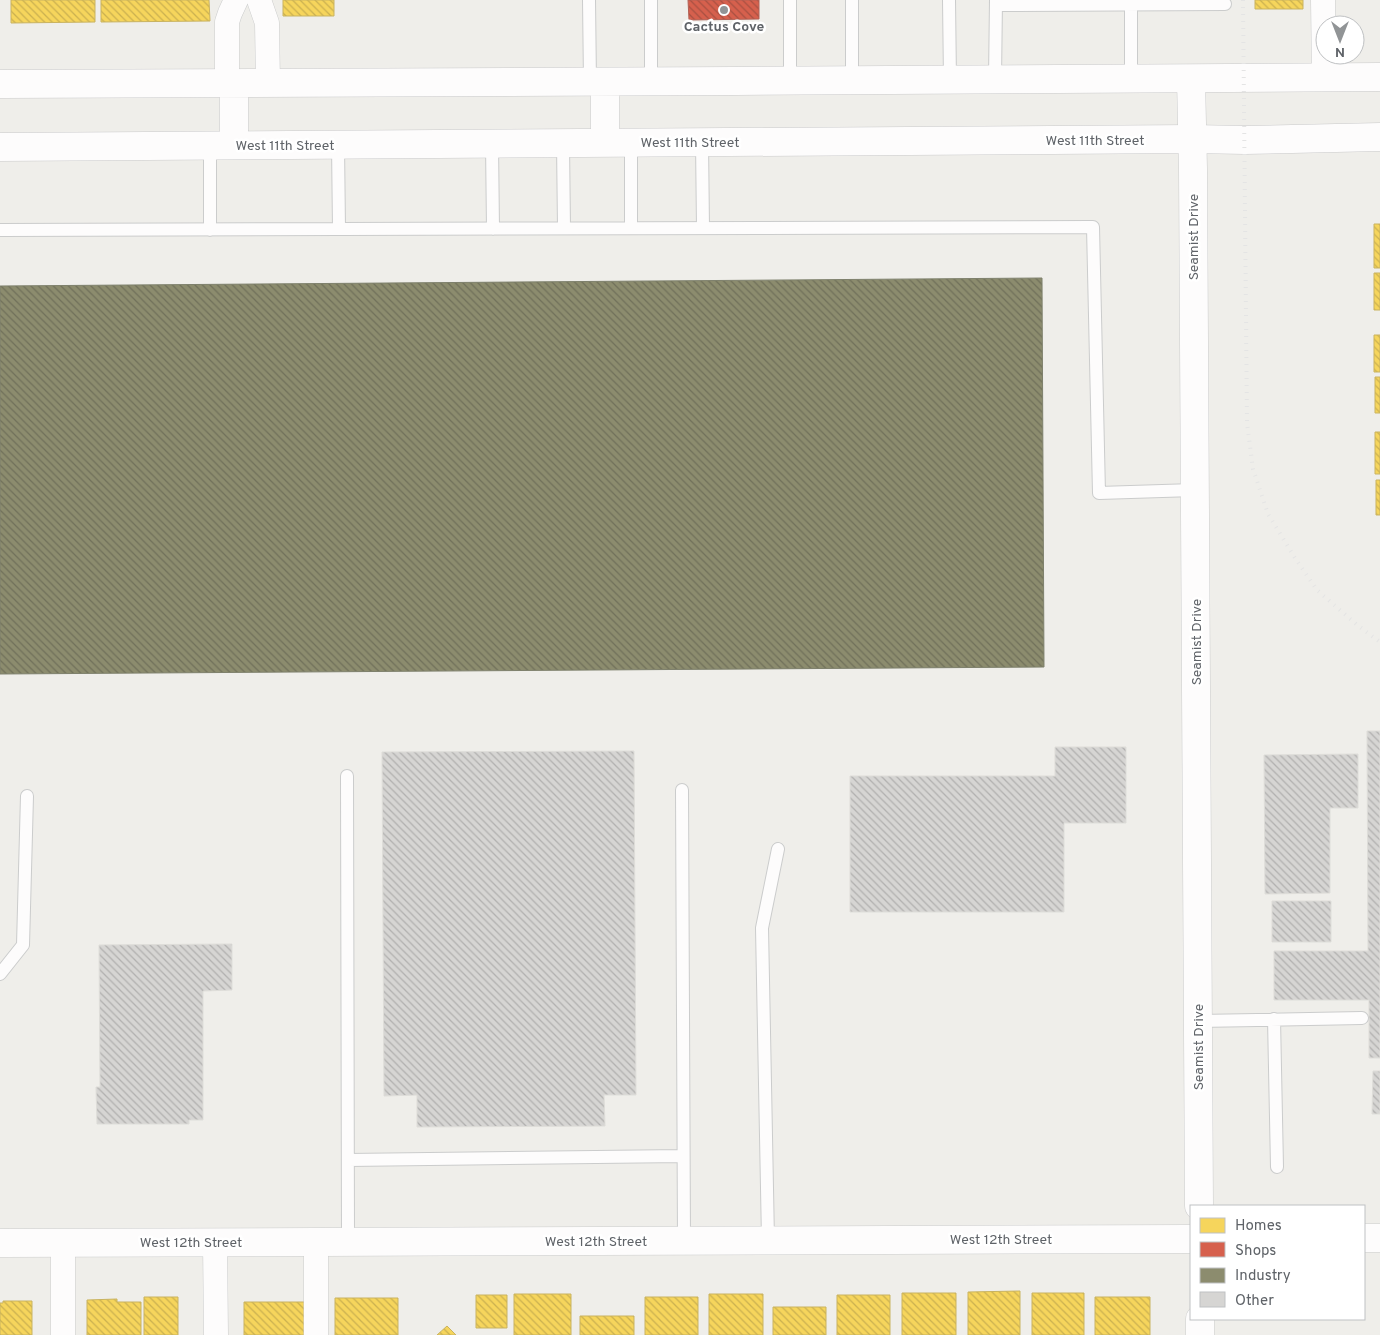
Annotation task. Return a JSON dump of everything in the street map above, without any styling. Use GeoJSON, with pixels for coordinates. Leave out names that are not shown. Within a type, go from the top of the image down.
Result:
{"type":"FeatureCollection","features":[{"type":"Feature","properties":{"kind":"main road"},"geometry":{"type":"LineString","coordinates":[[0,84],[1380,77]]}},
{"type":"Feature","properties":{"kind":"main road","name":"Seamist Drive"},"geometry":{"type":"LineString","coordinates":[[1191,79],[1199,1205]]}},
{"type":"Feature","properties":{"kind":"main road"},"geometry":{"type":"LineString","coordinates":[[597,82],[618,143]]}},
{"type":"Feature","properties":{"kind":"main road"},"geometry":{"type":"LineString","coordinates":[[222,146],[231,83]]}},
{"type":"Feature","properties":{"kind":"main road","name":"West 11th Street"},"geometry":{"type":"LineString","coordinates":[[0,147],[1245,140],[1380,137]]}},
{"type":"Feature","properties":{"kind":"main road"},"geometry":{"type":"LineString","coordinates":[[1365,1238],[1380,1238]]}},
{"type":"Feature","properties":{"kind":"main road","name":"West 12th Street"},"geometry":{"type":"LineString","coordinates":[[0,1243],[1190,1239]]}},
{"type":"Feature","properties":{"kind":"main road"},"geometry":{"type":"LineString","coordinates":[[1200,1320],[1200,1335]]}},
{"type":"Feature","properties":{"kind":"street"},"geometry":{"type":"LineString","coordinates":[[231,83],[227,22],[236,0]]}},
{"type":"Feature","properties":{"kind":"street"},"geometry":{"type":"LineString","coordinates":[[259,0],[267,23],[268,83]]}},
{"type":"Feature","properties":{"kind":"street"},"geometry":{"type":"LineString","coordinates":[[1323,0],[1324,77]]}},
{"type":"Feature","properties":{"kind":"street"},"geometry":{"type":"LineString","coordinates":[[316,1241],[316,1335]]}},
{"type":"Feature","properties":{"kind":"street"},"geometry":{"type":"LineString","coordinates":[[214,1242],[216,1335]]}},
{"type":"Feature","properties":{"kind":"street"},"geometry":{"type":"LineString","coordinates":[[63,1243],[63,1335]]}},
{"type":"Feature","properties":{"kind":"lane"},"geometry":{"type":"LineString","coordinates":[[589,0],[597,82]]}},
{"type":"Feature","properties":{"kind":"lane"},"geometry":{"type":"LineString","coordinates":[[651,0],[652,81]]}},
{"type":"Feature","properties":{"kind":"lane"},"geometry":{"type":"LineString","coordinates":[[790,0],[790,80]]}},
{"type":"Feature","properties":{"kind":"lane"},"geometry":{"type":"LineString","coordinates":[[852,0],[852,80]]}},
{"type":"Feature","properties":{"kind":"lane"},"geometry":{"type":"LineString","coordinates":[[949,0],[950,80]]}},
{"type":"Feature","properties":{"kind":"lane"},"geometry":{"type":"LineString","coordinates":[[995,79],[996,2],[1226,4]]}},
{"type":"Feature","properties":{"kind":"lane"},"geometry":{"type":"LineString","coordinates":[[1131,4],[1131,78]]}},
{"type":"Feature","properties":{"kind":"lane"},"geometry":{"type":"LineString","coordinates":[[702,142],[703,228]]}},
{"type":"Feature","properties":{"kind":"lane"},"geometry":{"type":"LineString","coordinates":[[618,143],[631,228]]}},
{"type":"Feature","properties":{"kind":"lane"},"geometry":{"type":"LineString","coordinates":[[492,144],[493,229]]}},
{"type":"Feature","properties":{"kind":"lane"},"geometry":{"type":"LineString","coordinates":[[563,144],[564,228]]}},
{"type":"Feature","properties":{"kind":"lane"},"geometry":{"type":"LineString","coordinates":[[338,145],[339,229]]}},
{"type":"Feature","properties":{"kind":"lane"},"geometry":{"type":"LineString","coordinates":[[210,230],[222,146]]}},
{"type":"Feature","properties":{"kind":"lane"},"geometry":{"type":"LineString","coordinates":[[0,230],[1093,227],[1099,492],[1194,490]]}},
{"type":"Feature","properties":{"kind":"lane"},"geometry":{"type":"LineString","coordinates":[[347,776],[348,1241]]}},
{"type":"Feature","properties":{"kind":"lane"},"geometry":{"type":"LineString","coordinates":[[682,790],[684,1240]]}},
{"type":"Feature","properties":{"kind":"lane"},"geometry":{"type":"LineString","coordinates":[[0,974],[23,945],[27,796]]}},
{"type":"Feature","properties":{"kind":"lane"},"geometry":{"type":"LineString","coordinates":[[768,1240],[762,928],[778,849]]}},
{"type":"Feature","properties":{"kind":"lane"},"geometry":{"type":"LineString","coordinates":[[1198,1021],[1362,1018]]}},
{"type":"Feature","properties":{"kind":"lane"},"geometry":{"type":"LineString","coordinates":[[1274,1019],[1277,1168]]}},
{"type":"Feature","properties":{"kind":"lane"},"geometry":{"type":"LineString","coordinates":[[348,1160],[683,1156]]}},
{"type":"Feature","properties":{"kind":"building: Homes"},"geometry":{"type":"Polygon","coordinates":[[[11,0],[95,0],[95,22],[11,23],[11,0]]]}},
{"type":"Feature","properties":{"kind":"building: Homes"},"geometry":{"type":"Polygon","coordinates":[[[101,0],[209,0],[210,21],[101,22],[101,0]]]}},
{"type":"Feature","properties":{"kind":"building: Homes"},"geometry":{"type":"Polygon","coordinates":[[[283,0],[334,0],[334,16],[283,16],[283,0]]]}},
{"type":"Feature","properties":{"kind":"building: Homes"},"geometry":{"type":"Polygon","coordinates":[[[1255,0],[1303,0],[1303,9],[1255,9],[1255,0]]]}},
{"type":"Feature","properties":{"kind":"building: Homes"},"geometry":{"type":"Polygon","coordinates":[[[1374,224],[1380,224],[1380,268],[1374,268],[1374,224]]]}},
{"type":"Feature","properties":{"kind":"building: Homes"},"geometry":{"type":"Polygon","coordinates":[[[1374,273],[1380,273],[1380,310],[1374,310],[1374,273]]]}},
{"type":"Feature","properties":{"kind":"building: Homes"},"geometry":{"type":"Polygon","coordinates":[[[1374,335],[1380,335],[1380,372],[1374,372],[1374,335]]]}},
{"type":"Feature","properties":{"kind":"building: Homes"},"geometry":{"type":"Polygon","coordinates":[[[1375,377],[1380,377],[1380,413],[1375,413],[1375,377]]]}},
{"type":"Feature","properties":{"kind":"building: Homes"},"geometry":{"type":"Polygon","coordinates":[[[1375,432],[1380,432],[1380,474],[1375,474],[1375,432]]]}},
{"type":"Feature","properties":{"kind":"building: Homes"},"geometry":{"type":"Polygon","coordinates":[[[1376,480],[1380,480],[1380,515],[1376,515],[1376,480]]]}},
{"type":"Feature","properties":{"kind":"building: Homes"},"geometry":{"type":"Polygon","coordinates":[[[1020,1291],[1020,1335],[968,1335],[968,1292],[1020,1291]]]}},
{"type":"Feature","properties":{"kind":"building: Homes"},"geometry":{"type":"Polygon","coordinates":[[[902,1293],[956,1293],[956,1335],[902,1335],[902,1293]]]}},
{"type":"Feature","properties":{"kind":"building: Homes"},"geometry":{"type":"Polygon","coordinates":[[[1032,1293],[1084,1293],[1084,1335],[1032,1335],[1032,1293]]]}},
{"type":"Feature","properties":{"kind":"building: Homes"},"geometry":{"type":"Polygon","coordinates":[[[514,1294],[571,1294],[571,1335],[514,1335],[514,1294]]]}},
{"type":"Feature","properties":{"kind":"building: Homes"},"geometry":{"type":"Polygon","coordinates":[[[709,1294],[763,1294],[763,1335],[709,1335],[709,1294]]]}},
{"type":"Feature","properties":{"kind":"building: Homes"},"geometry":{"type":"Polygon","coordinates":[[[476,1295],[507,1295],[507,1328],[476,1328],[476,1295]]]}},
{"type":"Feature","properties":{"kind":"building: Homes"},"geometry":{"type":"Polygon","coordinates":[[[837,1295],[890,1295],[890,1335],[837,1335],[837,1295]]]}},
{"type":"Feature","properties":{"kind":"building: Homes"},"geometry":{"type":"Polygon","coordinates":[[[144,1297],[178,1297],[178,1335],[144,1335],[144,1297]]]}},
{"type":"Feature","properties":{"kind":"building: Homes"},"geometry":{"type":"Polygon","coordinates":[[[645,1297],[698,1297],[698,1335],[645,1335],[645,1297]]]}},
{"type":"Feature","properties":{"kind":"building: Homes"},"geometry":{"type":"Polygon","coordinates":[[[1095,1297],[1150,1297],[1150,1335],[1095,1335],[1095,1297]]]}},
{"type":"Feature","properties":{"kind":"building: Homes"},"geometry":{"type":"Polygon","coordinates":[[[335,1298],[398,1298],[398,1335],[335,1335],[335,1298]]]}},
{"type":"Feature","properties":{"kind":"building: Homes"},"geometry":{"type":"Polygon","coordinates":[[[117,1299],[117,1302],[141,1302],[141,1335],[87,1335],[87,1300],[117,1299]]]}},
{"type":"Feature","properties":{"kind":"building: Homes"},"geometry":{"type":"Polygon","coordinates":[[[3,1301],[32,1301],[32,1335],[0,1335],[0,1303],[3,1303],[3,1301]]]}},
{"type":"Feature","properties":{"kind":"building: Homes"},"geometry":{"type":"Polygon","coordinates":[[[244,1302],[305,1302],[305,1335],[244,1335],[244,1302]]]}},
{"type":"Feature","properties":{"kind":"building: Homes"},"geometry":{"type":"Polygon","coordinates":[[[773,1307],[826,1307],[826,1335],[773,1335],[773,1307]]]}},
{"type":"Feature","properties":{"kind":"building: Homes"},"geometry":{"type":"Polygon","coordinates":[[[580,1316],[634,1316],[634,1335],[580,1335],[580,1316]]]}},
{"type":"Feature","properties":{"kind":"building: Homes"},"geometry":{"type":"Polygon","coordinates":[[[447,1326],[456,1335],[437,1335],[447,1326]]]}},
{"type":"Feature","properties":{"kind":"building: Shops","name":"Cactus Cove"},"geometry":{"type":"Polygon","coordinates":[[[688,0],[759,0],[759,19],[689,20],[688,0]]]}},
{"type":"Feature","properties":{"kind":"building: Industry"},"geometry":{"type":"Polygon","coordinates":[[[1042,278],[1044,667],[0,674],[0,286],[1042,278]]]}},
{"type":"Feature","properties":{"kind":"building: Other"},"geometry":{"type":"Polygon","coordinates":[[[1367,731],[1380,731],[1380,1058],[1369,1058],[1369,1000],[1274,1000],[1274,951],[1368,951],[1367,731]]]}},
{"type":"Feature","properties":{"kind":"building: Other"},"geometry":{"type":"Polygon","coordinates":[[[1055,747],[1126,747],[1126,823],[1064,823],[1064,912],[850,912],[850,776],[1055,776],[1055,747]]]}},
{"type":"Feature","properties":{"kind":"building: Other"},"geometry":{"type":"Polygon","coordinates":[[[634,751],[636,1095],[604,1095],[605,1126],[417,1127],[417,1095],[384,1096],[382,752],[634,751]]]}},
{"type":"Feature","properties":{"kind":"building: Other"},"geometry":{"type":"Polygon","coordinates":[[[1358,754],[1358,808],[1330,808],[1330,893],[1265,894],[1264,755],[1358,754]]]}},
{"type":"Feature","properties":{"kind":"building: Other"},"geometry":{"type":"Polygon","coordinates":[[[1272,901],[1331,901],[1331,942],[1272,942],[1272,901]]]}},
{"type":"Feature","properties":{"kind":"building: Other"},"geometry":{"type":"Polygon","coordinates":[[[232,944],[232,990],[203,991],[203,1120],[189,1120],[189,1124],[97,1124],[96,1087],[100,1087],[99,945],[232,944]]]}},
{"type":"Feature","properties":{"kind":"building: Other"},"geometry":{"type":"Polygon","coordinates":[[[1373,1071],[1380,1071],[1380,1114],[1372,1114],[1373,1071]]]}},
{"type":"Feature","properties":{"kind":"railway"},"geometry":{"type":"LineString","coordinates":[[1243,0],[1247,423],[1253,469],[1268,514],[1317,590],[1380,642]]}},
{"type":"Feature","properties":{"kind":"place","name":"Cactus Cove"},"geometry":{"type":"Point","coordinates":[724,10]}}]}
